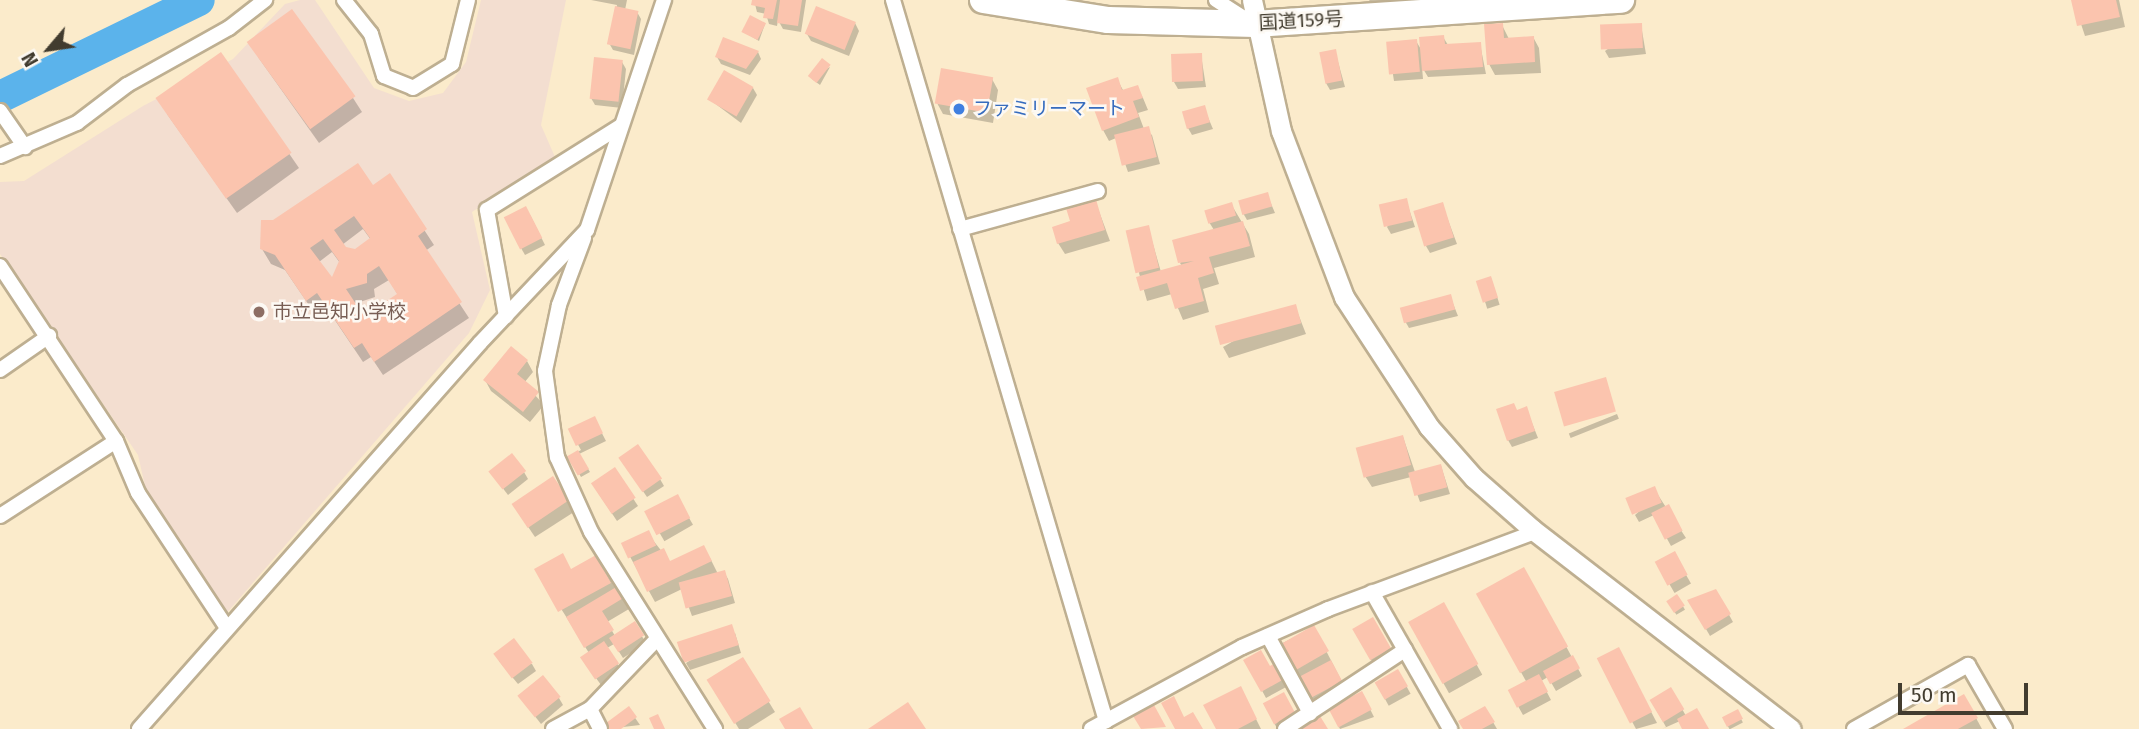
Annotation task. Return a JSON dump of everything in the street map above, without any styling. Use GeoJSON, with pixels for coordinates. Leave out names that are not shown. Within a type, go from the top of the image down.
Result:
{"type":"FeatureCollection","features":[{"type":"Feature","properties":{"kind":"highway","name":"国道159号"},"geometry":{"type":"LineString","coordinates":[[983,0],[1108,20],[1253,12],[1621,0]]}},
{"type":"Feature","properties":{"kind":"street"},"geometry":{"type":"LineString","coordinates":[[0,156],[78,123],[127,85],[229,28],[265,0]]}},
{"type":"Feature","properties":{"kind":"street"},"geometry":{"type":"LineString","coordinates":[[344,0],[371,34],[384,76],[413,88],[452,64],[468,0]]}},
{"type":"Feature","properties":{"kind":"street"},"geometry":{"type":"LineString","coordinates":[[664,0],[559,305],[545,371],[556,457],[591,532],[715,729]]}},
{"type":"Feature","properties":{"kind":"street"},"geometry":{"type":"LineString","coordinates":[[893,0],[1106,721]]}},
{"type":"Feature","properties":{"kind":"street"},"geometry":{"type":"LineString","coordinates":[[1216,0],[1253,12],[1281,131],[1344,297],[1429,427],[1474,478],[1535,532],[1791,729]]}},
{"type":"Feature","properties":{"kind":"street"},"geometry":{"type":"LineString","coordinates":[[3,115],[25,147]]}},
{"type":"Feature","properties":{"kind":"street"},"geometry":{"type":"LineString","coordinates":[[506,316],[487,210],[621,127]]}},
{"type":"Feature","properties":{"kind":"street"},"geometry":{"type":"LineString","coordinates":[[960,229],[1098,191]]}},
{"type":"Feature","properties":{"kind":"street"},"geometry":{"type":"LineString","coordinates":[[139,729],[506,316],[587,230]]}},
{"type":"Feature","properties":{"kind":"street"},"geometry":{"type":"LineString","coordinates":[[0,266],[49,335],[116,441],[138,493],[227,628]]}},
{"type":"Feature","properties":{"kind":"street"},"geometry":{"type":"LineString","coordinates":[[0,370],[49,335]]}},
{"type":"Feature","properties":{"kind":"street"},"geometry":{"type":"LineString","coordinates":[[0,516],[116,441]]}},
{"type":"Feature","properties":{"kind":"street"},"geometry":{"type":"LineString","coordinates":[[1091,729],[1268,636],[1372,592],[1535,532]]}},
{"type":"Feature","properties":{"kind":"street"},"geometry":{"type":"LineString","coordinates":[[1372,592],[1450,729]]}},
{"type":"Feature","properties":{"kind":"street"},"geometry":{"type":"LineString","coordinates":[[1268,636],[1310,713]]}},
{"type":"Feature","properties":{"kind":"street"},"geometry":{"type":"LineString","coordinates":[[553,729],[590,709],[657,639]]}},
{"type":"Feature","properties":{"kind":"street"},"geometry":{"type":"LineString","coordinates":[[1285,729],[1405,650]]}},
{"type":"Feature","properties":{"kind":"street"},"geometry":{"type":"LineString","coordinates":[[1854,729],[1968,665],[2005,729]]}},
{"type":"Feature","properties":{"kind":"street"},"geometry":{"type":"LineString","coordinates":[[590,709],[600,729]]}},
{"type":"Feature","properties":{"kind":"shaded area","name":"市立邑知小学校"},"geometry":{"type":"Polygon","coordinates":[[[315,0],[374,88],[409,101],[443,93],[466,62],[481,0],[566,0],[541,125],[555,157],[472,212],[490,290],[469,333],[225,615],[148,499],[138,455],[0,254],[0,182],[24,181],[143,106],[233,59],[285,4],[315,0]]]}},
{"type":"Feature","properties":{"kind":"building"},"geometry":{"type":"Polygon","coordinates":[[[752,0],[777,0],[773,19],[763,18],[765,8],[751,5],[752,0]]]}},
{"type":"Feature","properties":{"kind":"building"},"geometry":{"type":"Polygon","coordinates":[[[780,0],[802,0],[798,26],[777,23],[780,0]]]}},
{"type":"Feature","properties":{"kind":"building"},"geometry":{"type":"Polygon","coordinates":[[[2071,0],[2116,0],[2120,17],[2077,26],[2071,0]]]}},
{"type":"Feature","properties":{"kind":"building"},"geometry":{"type":"Polygon","coordinates":[[[615,6],[638,11],[630,49],[607,44],[615,6]]]}},
{"type":"Feature","properties":{"kind":"building"},"geometry":{"type":"Polygon","coordinates":[[[816,6],[856,22],[845,50],[805,34],[816,6]]]}},
{"type":"Feature","properties":{"kind":"building"},"geometry":{"type":"Polygon","coordinates":[[[292,9],[355,96],[310,129],[247,42],[292,9]]]}},
{"type":"Feature","properties":{"kind":"building"},"geometry":{"type":"Polygon","coordinates":[[[750,15],[766,23],[757,40],[741,32],[750,15]]]}},
{"type":"Feature","properties":{"kind":"building"},"geometry":{"type":"Polygon","coordinates":[[[1503,23],[1504,38],[1534,36],[1535,62],[1487,65],[1484,24],[1503,23]]]}},
{"type":"Feature","properties":{"kind":"building"},"geometry":{"type":"Polygon","coordinates":[[[1642,23],[1643,48],[1601,49],[1600,24],[1642,23]]]}},
{"type":"Feature","properties":{"kind":"building"},"geometry":{"type":"Polygon","coordinates":[[[1444,35],[1445,44],[1481,42],[1483,67],[1422,71],[1419,37],[1444,35]]]}},
{"type":"Feature","properties":{"kind":"building"},"geometry":{"type":"Polygon","coordinates":[[[723,37],[759,51],[746,69],[715,57],[723,37]]]}},
{"type":"Feature","properties":{"kind":"building"},"geometry":{"type":"Polygon","coordinates":[[[1417,39],[1420,72],[1389,75],[1386,42],[1417,39]]]}},
{"type":"Feature","properties":{"kind":"building"},"geometry":{"type":"Polygon","coordinates":[[[1336,49],[1342,80],[1325,84],[1319,52],[1336,49]]]}},
{"type":"Feature","properties":{"kind":"building"},"geometry":{"type":"Polygon","coordinates":[[[221,52],[292,153],[226,199],[155,98],[221,52]]]}},
{"type":"Feature","properties":{"kind":"building"},"geometry":{"type":"Polygon","coordinates":[[[1202,53],[1203,81],[1172,82],[1171,54],[1202,53]]]}},
{"type":"Feature","properties":{"kind":"building"},"geometry":{"type":"Polygon","coordinates":[[[594,57],[623,60],[618,102],[590,99],[594,57]]]}},
{"type":"Feature","properties":{"kind":"building"},"geometry":{"type":"Polygon","coordinates":[[[822,58],[831,65],[817,83],[808,76],[822,58]]]}},
{"type":"Feature","properties":{"kind":"building"},"geometry":{"type":"Polygon","coordinates":[[[941,68],[993,77],[987,113],[935,103],[941,68]]]}},
{"type":"Feature","properties":{"kind":"building"},"geometry":{"type":"Polygon","coordinates":[[[724,70],[753,87],[736,116],[707,99],[724,70]]]}},
{"type":"Feature","properties":{"kind":"building"},"geometry":{"type":"Polygon","coordinates":[[[1118,77],[1122,90],[1138,85],[1143,98],[1133,101],[1139,117],[1102,131],[1086,88],[1118,77]]]}},
{"type":"Feature","properties":{"kind":"building"},"geometry":{"type":"Polygon","coordinates":[[[1205,105],[1210,122],[1187,129],[1182,112],[1205,105]]]}},
{"type":"Feature","properties":{"kind":"building"},"geometry":{"type":"Polygon","coordinates":[[[1149,126],[1157,157],[1122,166],[1114,135],[1149,126]]]}},
{"type":"Feature","properties":{"kind":"building"},"geometry":{"type":"Polygon","coordinates":[[[358,163],[373,185],[390,173],[427,229],[418,236],[462,302],[374,362],[362,343],[354,348],[317,293],[306,301],[275,255],[260,249],[261,220],[273,220],[358,163]],[[354,216],[334,230],[346,247],[355,249],[370,238],[354,216]],[[323,239],[310,248],[332,277],[339,261],[323,239]],[[379,266],[367,274],[367,283],[346,289],[364,316],[397,294],[379,266]]]}},
{"type":"Feature","properties":{"kind":"building"},"geometry":{"type":"Polygon","coordinates":[[[1268,192],[1272,206],[1242,215],[1238,201],[1268,192]]]}},
{"type":"Feature","properties":{"kind":"building"},"geometry":{"type":"Polygon","coordinates":[[[1095,196],[1105,230],[1057,244],[1052,227],[1070,221],[1065,205],[1095,196]]]}},
{"type":"Feature","properties":{"kind":"building"},"geometry":{"type":"Polygon","coordinates":[[[1407,198],[1412,220],[1384,227],[1379,205],[1407,198]]]}},
{"type":"Feature","properties":{"kind":"building"},"geometry":{"type":"Polygon","coordinates":[[[1232,202],[1236,215],[1208,224],[1204,210],[1232,202]]]}},
{"type":"Feature","properties":{"kind":"building"},"geometry":{"type":"Polygon","coordinates":[[[1443,202],[1454,237],[1424,246],[1413,211],[1443,202]]]}},
{"type":"Feature","properties":{"kind":"building"},"geometry":{"type":"Polygon","coordinates":[[[526,206],[542,238],[520,249],[504,217],[526,206]]]}},
{"type":"Feature","properties":{"kind":"building"},"geometry":{"type":"Polygon","coordinates":[[[1243,221],[1250,246],[1209,257],[1214,273],[1198,278],[1204,301],[1175,309],[1167,283],[1140,291],[1136,277],[1194,261],[1178,263],[1172,240],[1243,221]]]}},
{"type":"Feature","properties":{"kind":"building"},"geometry":{"type":"Polygon","coordinates":[[[1149,225],[1159,268],[1136,273],[1126,230],[1149,225]]]}},
{"type":"Feature","properties":{"kind":"building"},"geometry":{"type":"Polygon","coordinates":[[[1491,276],[1498,298],[1483,303],[1476,281],[1491,276]]]}},
{"type":"Feature","properties":{"kind":"building"},"geometry":{"type":"Polygon","coordinates":[[[1451,294],[1455,309],[1404,323],[1400,308],[1451,294]]]}},
{"type":"Feature","properties":{"kind":"building"},"geometry":{"type":"Polygon","coordinates":[[[1296,304],[1301,323],[1220,345],[1215,326],[1296,304]]]}},
{"type":"Feature","properties":{"kind":"building"},"geometry":{"type":"Polygon","coordinates":[[[511,346],[528,360],[517,374],[539,392],[523,412],[483,380],[511,346]]]}},
{"type":"Feature","properties":{"kind":"building"},"geometry":{"type":"Polygon","coordinates":[[[1606,377],[1616,412],[1564,426],[1554,392],[1606,377]]]}},
{"type":"Feature","properties":{"kind":"building"},"geometry":{"type":"Polygon","coordinates":[[[1514,403],[1517,410],[1527,406],[1535,431],[1507,441],[1496,409],[1514,403]]]}},
{"type":"Feature","properties":{"kind":"building"},"geometry":{"type":"Polygon","coordinates":[[[595,416],[603,433],[576,446],[568,429],[595,416]]]}},
{"type":"Feature","properties":{"kind":"building"},"geometry":{"type":"Polygon","coordinates":[[[1403,435],[1411,465],[1364,478],[1356,448],[1403,435]]]}},
{"type":"Feature","properties":{"kind":"building"},"geometry":{"type":"Polygon","coordinates":[[[638,444],[662,478],[642,492],[618,458],[638,444]]]}},
{"type":"Feature","properties":{"kind":"building"},"geometry":{"type":"Polygon","coordinates":[[[578,450],[589,469],[578,476],[567,456],[578,450]]]}},
{"type":"Feature","properties":{"kind":"building"},"geometry":{"type":"Polygon","coordinates":[[[512,453],[526,471],[503,490],[488,471],[512,453]]]}},
{"type":"Feature","properties":{"kind":"building"},"geometry":{"type":"Polygon","coordinates":[[[1441,464],[1447,487],[1414,496],[1408,473],[1441,464]]]}},
{"type":"Feature","properties":{"kind":"building"},"geometry":{"type":"Polygon","coordinates":[[[615,467],[636,498],[612,514],[591,483],[615,467]]]}},
{"type":"Feature","properties":{"kind":"building"},"geometry":{"type":"Polygon","coordinates":[[[553,476],[569,500],[528,528],[512,504],[553,476]]]}},
{"type":"Feature","properties":{"kind":"building"},"geometry":{"type":"Polygon","coordinates":[[[1655,486],[1662,503],[1632,515],[1625,498],[1655,486]]]}},
{"type":"Feature","properties":{"kind":"building"},"geometry":{"type":"Polygon","coordinates":[[[678,494],[690,518],[656,535],[644,511],[678,494]]]}},
{"type":"Feature","properties":{"kind":"building"},"geometry":{"type":"Polygon","coordinates":[[[1669,504],[1683,531],[1665,540],[1651,513],[1669,504]]]}},
{"type":"Feature","properties":{"kind":"building"},"geometry":{"type":"Polygon","coordinates":[[[649,530],[656,545],[628,559],[621,543],[649,530]]]}},
{"type":"Feature","properties":{"kind":"building"},"geometry":{"type":"Polygon","coordinates":[[[704,545],[712,561],[647,592],[633,562],[664,548],[670,561],[704,545]]]}},
{"type":"Feature","properties":{"kind":"building"},"geometry":{"type":"Polygon","coordinates":[[[1675,551],[1688,575],[1667,586],[1655,562],[1675,551]]]}},
{"type":"Feature","properties":{"kind":"building"},"geometry":{"type":"Polygon","coordinates":[[[563,553],[571,569],[596,555],[611,583],[558,612],[534,569],[563,553]]]}},
{"type":"Feature","properties":{"kind":"building"},"geometry":{"type":"Polygon","coordinates":[[[1524,567],[1568,647],[1520,673],[1476,594],[1524,567]]]}},
{"type":"Feature","properties":{"kind":"building"},"geometry":{"type":"Polygon","coordinates":[[[725,570],[732,596],[686,609],[679,582],[725,570]]]}},
{"type":"Feature","properties":{"kind":"building"},"geometry":{"type":"Polygon","coordinates":[[[618,586],[625,597],[602,611],[614,630],[584,648],[566,617],[618,586]]]}},
{"type":"Feature","properties":{"kind":"building"},"geometry":{"type":"Polygon","coordinates":[[[1716,589],[1731,614],[1705,630],[1687,600],[1716,589]]]}},
{"type":"Feature","properties":{"kind":"building"},"geometry":{"type":"Polygon","coordinates":[[[1677,594],[1685,606],[1674,613],[1666,601],[1677,594]]]}},
{"type":"Feature","properties":{"kind":"building"},"geometry":{"type":"Polygon","coordinates":[[[1444,602],[1478,664],[1443,684],[1408,622],[1444,602]]]}},
{"type":"Feature","properties":{"kind":"building"},"geometry":{"type":"Polygon","coordinates":[[[1373,617],[1391,648],[1370,660],[1352,629],[1373,617]]]}},
{"type":"Feature","properties":{"kind":"building"},"geometry":{"type":"Polygon","coordinates":[[[635,621],[644,635],[618,652],[609,638],[635,621]]]}},
{"type":"Feature","properties":{"kind":"building"},"geometry":{"type":"Polygon","coordinates":[[[732,624],[739,645],[684,663],[677,642],[732,624]]]}},
{"type":"Feature","properties":{"kind":"building"},"geometry":{"type":"Polygon","coordinates":[[[1314,625],[1329,651],[1296,670],[1281,644],[1314,625]]]}},
{"type":"Feature","properties":{"kind":"building"},"geometry":{"type":"Polygon","coordinates":[[[514,638],[533,663],[512,678],[493,654],[514,638]]]}},
{"type":"Feature","properties":{"kind":"building"},"geometry":{"type":"Polygon","coordinates":[[[604,641],[619,663],[595,680],[580,657],[604,641]]]}},
{"type":"Feature","properties":{"kind":"building"},"geometry":{"type":"Polygon","coordinates":[[[1619,647],[1652,712],[1630,723],[1597,658],[1619,647]]]}},
{"type":"Feature","properties":{"kind":"building"},"geometry":{"type":"Polygon","coordinates":[[[1261,650],[1270,666],[1277,662],[1286,678],[1261,692],[1243,660],[1261,650]]]}},
{"type":"Feature","properties":{"kind":"building"},"geometry":{"type":"Polygon","coordinates":[[[1573,655],[1580,668],[1550,684],[1543,671],[1573,655]]]}},
{"type":"Feature","properties":{"kind":"building"},"geometry":{"type":"Polygon","coordinates":[[[743,657],[771,701],[734,724],[707,680],[743,657]]]}},
{"type":"Feature","properties":{"kind":"building"},"geometry":{"type":"Polygon","coordinates":[[[1331,660],[1342,681],[1309,699],[1297,678],[1331,660]]]}},
{"type":"Feature","properties":{"kind":"building"},"geometry":{"type":"Polygon","coordinates":[[[1398,669],[1408,686],[1385,700],[1375,682],[1398,669]]]}},
{"type":"Feature","properties":{"kind":"building"},"geometry":{"type":"Polygon","coordinates":[[[1539,674],[1548,692],[1517,708],[1508,690],[1539,674]]]}},
{"type":"Feature","properties":{"kind":"building"},"geometry":{"type":"Polygon","coordinates":[[[543,675],[561,697],[535,718],[517,696],[543,675]]]}},
{"type":"Feature","properties":{"kind":"building"},"geometry":{"type":"Polygon","coordinates":[[[1241,686],[1257,719],[1238,729],[1216,729],[1203,705],[1241,686]]]}},
{"type":"Feature","properties":{"kind":"building"},"geometry":{"type":"Polygon","coordinates":[[[1671,687],[1684,709],[1663,722],[1650,700],[1671,687]]]}},
{"type":"Feature","properties":{"kind":"building"},"geometry":{"type":"Polygon","coordinates":[[[1362,691],[1372,710],[1338,727],[1328,709],[1362,691]]]}},
{"type":"Feature","properties":{"kind":"building"},"geometry":{"type":"Polygon","coordinates":[[[1284,692],[1295,713],[1274,724],[1263,703],[1284,692]]]}},
{"type":"Feature","properties":{"kind":"building"},"geometry":{"type":"Polygon","coordinates":[[[1964,694],[1978,718],[1958,729],[1903,729],[1964,694]]]}},
{"type":"Feature","properties":{"kind":"building"},"geometry":{"type":"Polygon","coordinates":[[[1174,696],[1184,717],[1193,712],[1203,729],[1175,729],[1161,703],[1174,696]]]}},
{"type":"Feature","properties":{"kind":"building"},"geometry":{"type":"Polygon","coordinates":[[[908,702],[926,729],[868,729],[908,702]]]}},
{"type":"Feature","properties":{"kind":"building"},"geometry":{"type":"Polygon","coordinates":[[[1154,705],[1166,727],[1141,729],[1133,716],[1154,705]]]}},
{"type":"Feature","properties":{"kind":"building"},"geometry":{"type":"Polygon","coordinates":[[[629,706],[637,717],[621,729],[604,729],[602,726],[629,706]]]}},
{"type":"Feature","properties":{"kind":"building"},"geometry":{"type":"Polygon","coordinates":[[[1485,706],[1495,722],[1482,729],[1463,729],[1458,721],[1485,706]]]}},
{"type":"Feature","properties":{"kind":"building"},"geometry":{"type":"Polygon","coordinates":[[[800,707],[813,729],[785,729],[779,719],[800,707]]]}},
{"type":"Feature","properties":{"kind":"building"},"geometry":{"type":"Polygon","coordinates":[[[1697,708],[1709,729],[1682,729],[1677,719],[1697,708]]]}},
{"type":"Feature","properties":{"kind":"building"},"geometry":{"type":"Polygon","coordinates":[[[1738,709],[1743,719],[1727,727],[1722,717],[1738,709]]]}},
{"type":"Feature","properties":{"kind":"building"},"geometry":{"type":"Polygon","coordinates":[[[658,714],[665,729],[654,729],[649,718],[658,714]]]}},
{"type":"Feature","properties":{"kind":"building"},"geometry":{"type":"Polygon","coordinates":[[[1320,716],[1328,729],[1297,729],[1320,716]]]}},
{"type":"Feature","properties":{"kind":"waterway"},"geometry":{"type":"LineString","coordinates":[[0,97],[199,0]]}},
{"type":"Feature","properties":{"kind":"place","name":"ファミリーマート"},"geometry":{"type":"Point","coordinates":[959,109]}},
{"type":"Feature","properties":{"kind":"place","name":"市立邑知小学校"},"geometry":{"type":"Point","coordinates":[259,312]}}]}
